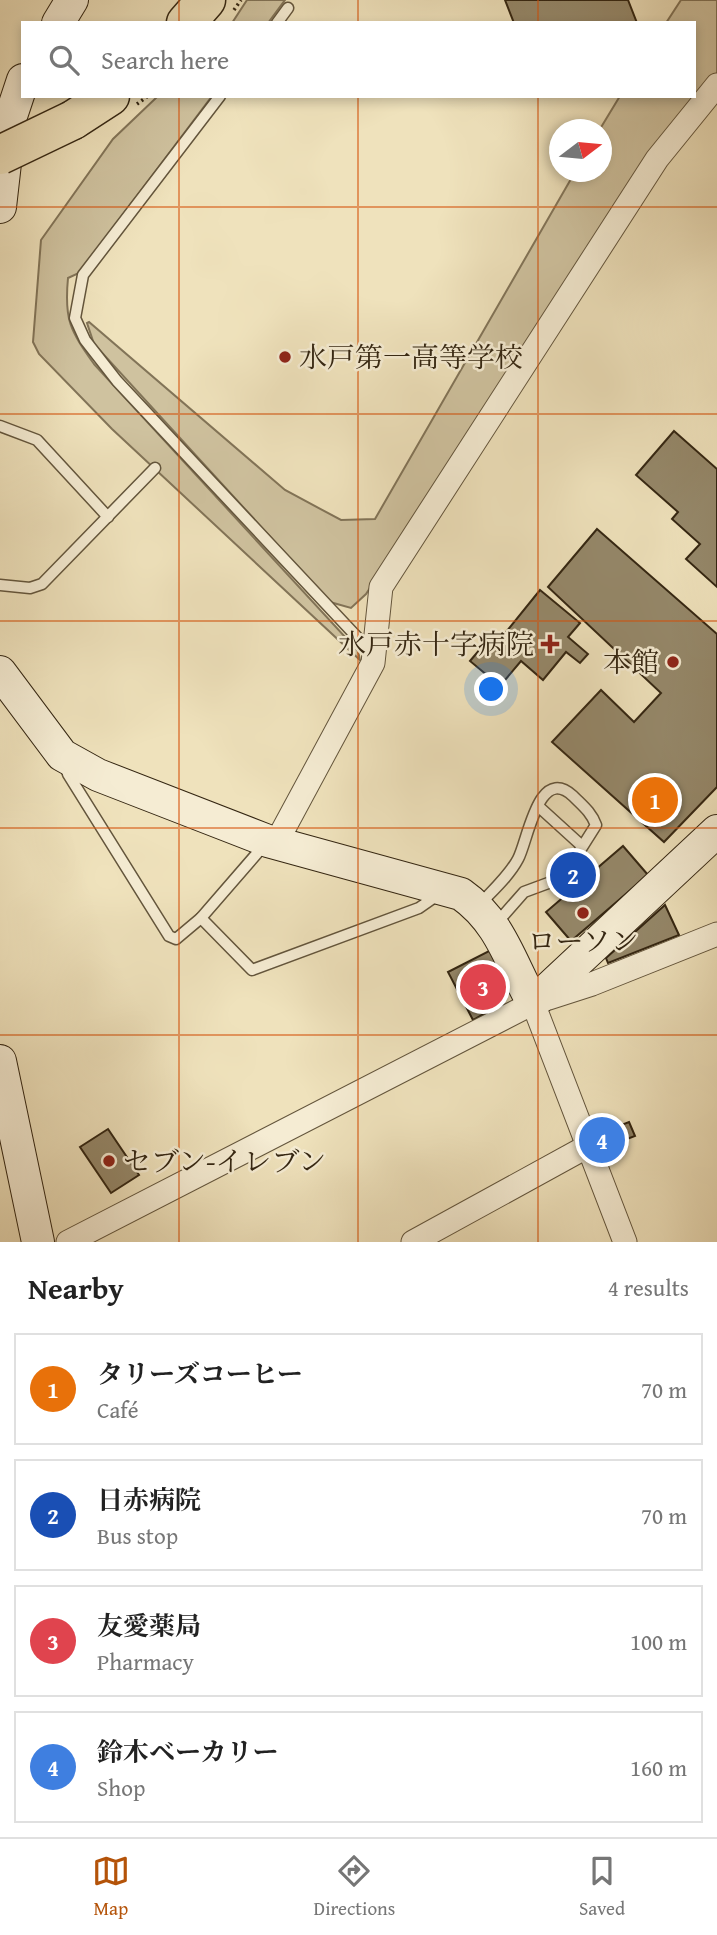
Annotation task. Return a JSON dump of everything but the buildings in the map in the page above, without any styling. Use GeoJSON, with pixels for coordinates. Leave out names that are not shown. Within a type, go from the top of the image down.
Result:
{"type":"FeatureCollection","features":[{"type":"Feature","properties":{"kind":"highway"},"geometry":{"type":"LineString","coordinates":[[188,21],[206,0]]}},
{"type":"Feature","properties":{"kind":"highway"},"geometry":{"type":"LineString","coordinates":[[0,155],[73,120],[107,98]]}},
{"type":"Feature","properties":{"kind":"street"},"geometry":{"type":"LineString","coordinates":[[59,21],[72,0]]}},
{"type":"Feature","properties":{"kind":"street"},"geometry":{"type":"LineString","coordinates":[[272,842],[373,663],[381,587],[657,159],[717,85]]}},
{"type":"Feature","properties":{"kind":"street"},"geometry":{"type":"LineString","coordinates":[[0,207],[10,120],[21,86]]}},
{"type":"Feature","properties":{"kind":"street"},"geometry":{"type":"LineString","coordinates":[[0,672],[62,755],[98,775],[272,842],[447,888],[487,916],[533,1003],[625,1242]]}},
{"type":"Feature","properties":{"kind":"street"},"geometry":{"type":"LineString","coordinates":[[533,1003],[717,831]]}},
{"type":"Feature","properties":{"kind":"street"},"geometry":{"type":"LineString","coordinates":[[68,1242],[533,1003],[592,984],[717,933]]}},
{"type":"Feature","properties":{"kind":"street"},"geometry":{"type":"LineString","coordinates":[[0,1061],[38,1242]]}},
{"type":"Feature","properties":{"kind":"street"},"geometry":{"type":"LineString","coordinates":[[413,1242],[588,1146]]}},
{"type":"Feature","properties":{"kind":"lane"},"geometry":{"type":"LineString","coordinates":[[278,21],[288,8]]}},
{"type":"Feature","properties":{"kind":"lane"},"geometry":{"type":"LineString","coordinates":[[218,98],[83,275],[76,297],[75,318],[85,340],[117,381],[374,656]]}},
{"type":"Feature","properties":{"kind":"lane"},"geometry":{"type":"LineString","coordinates":[[0,426],[37,440],[108,516]]}},
{"type":"Feature","properties":{"kind":"lane"},"geometry":{"type":"LineString","coordinates":[[0,585],[30,588],[42,584],[155,468]]}},
{"type":"Feature","properties":{"kind":"lane"},"geometry":{"type":"LineString","coordinates":[[62,755],[68,774],[169,936],[176,939],[201,918],[272,842]]}},
{"type":"Feature","properties":{"kind":"lane"},"geometry":{"type":"LineString","coordinates":[[555,788],[565,789],[592,814],[597,825],[567,871],[551,882],[524,892],[487,916],[519,858],[538,806],[547,793],[555,788]]}},
{"type":"Feature","properties":{"kind":"lane"},"geometry":{"type":"LineString","coordinates":[[538,806],[582,846]]}},
{"type":"Feature","properties":{"kind":"lane"},"geometry":{"type":"LineString","coordinates":[[201,918],[252,970],[419,908],[447,888]]}},
{"type":"Feature","properties":{"kind":"shaded area"},"geometry":{"type":"Polygon","coordinates":[[[247,0],[285,0],[269,21],[233,21],[247,0]]]}},
{"type":"Feature","properties":{"kind":"shaded area"},"geometry":{"type":"Polygon","coordinates":[[[681,0],[717,0],[717,75],[653,152],[366,594],[351,608],[330,602],[94,344],[87,323],[285,490],[341,520],[375,519],[569,182],[612,182],[612,119],[606,119],[619,98],[696,98],[696,21],[667,21],[681,0]]]}},
{"type":"Feature","properties":{"kind":"shaded area"},"geometry":{"type":"Polygon","coordinates":[[[156,98],[210,98],[79,273],[68,278],[68,315],[74,333],[94,364],[358,651],[360,660],[112,429],[39,354],[33,342],[41,240],[113,139],[156,98]]]}},
{"type":"Feature","properties":{"kind":"place","name":"水戸第一高等学校"},"geometry":{"type":"Point","coordinates":[285,357]}},
{"type":"Feature","properties":{"kind":"place","name":"水戸赤十字病院"},"geometry":{"type":"Point","coordinates":[550,644]}},
{"type":"Feature","properties":{"kind":"place","name":"本館"},"geometry":{"type":"Point","coordinates":[673,662]}},
{"type":"Feature","properties":{"kind":"place","name":"タリーズコーヒー"},"geometry":{"type":"Point","coordinates":[655,800]}},
{"type":"Feature","properties":{"kind":"place","name":"日赤病院"},"geometry":{"type":"Point","coordinates":[573,875]}},
{"type":"Feature","properties":{"kind":"place","name":"ローソン"},"geometry":{"type":"Point","coordinates":[583,913]}},
{"type":"Feature","properties":{"kind":"place","name":"友愛薬局"},"geometry":{"type":"Point","coordinates":[483,987]}},
{"type":"Feature","properties":{"kind":"place","name":"鈴木ベーカリー"},"geometry":{"type":"Point","coordinates":[602,1140]}},
{"type":"Feature","properties":{"kind":"place","name":"セブン-イレブン"},"geometry":{"type":"Point","coordinates":[109,1161]}}]}
